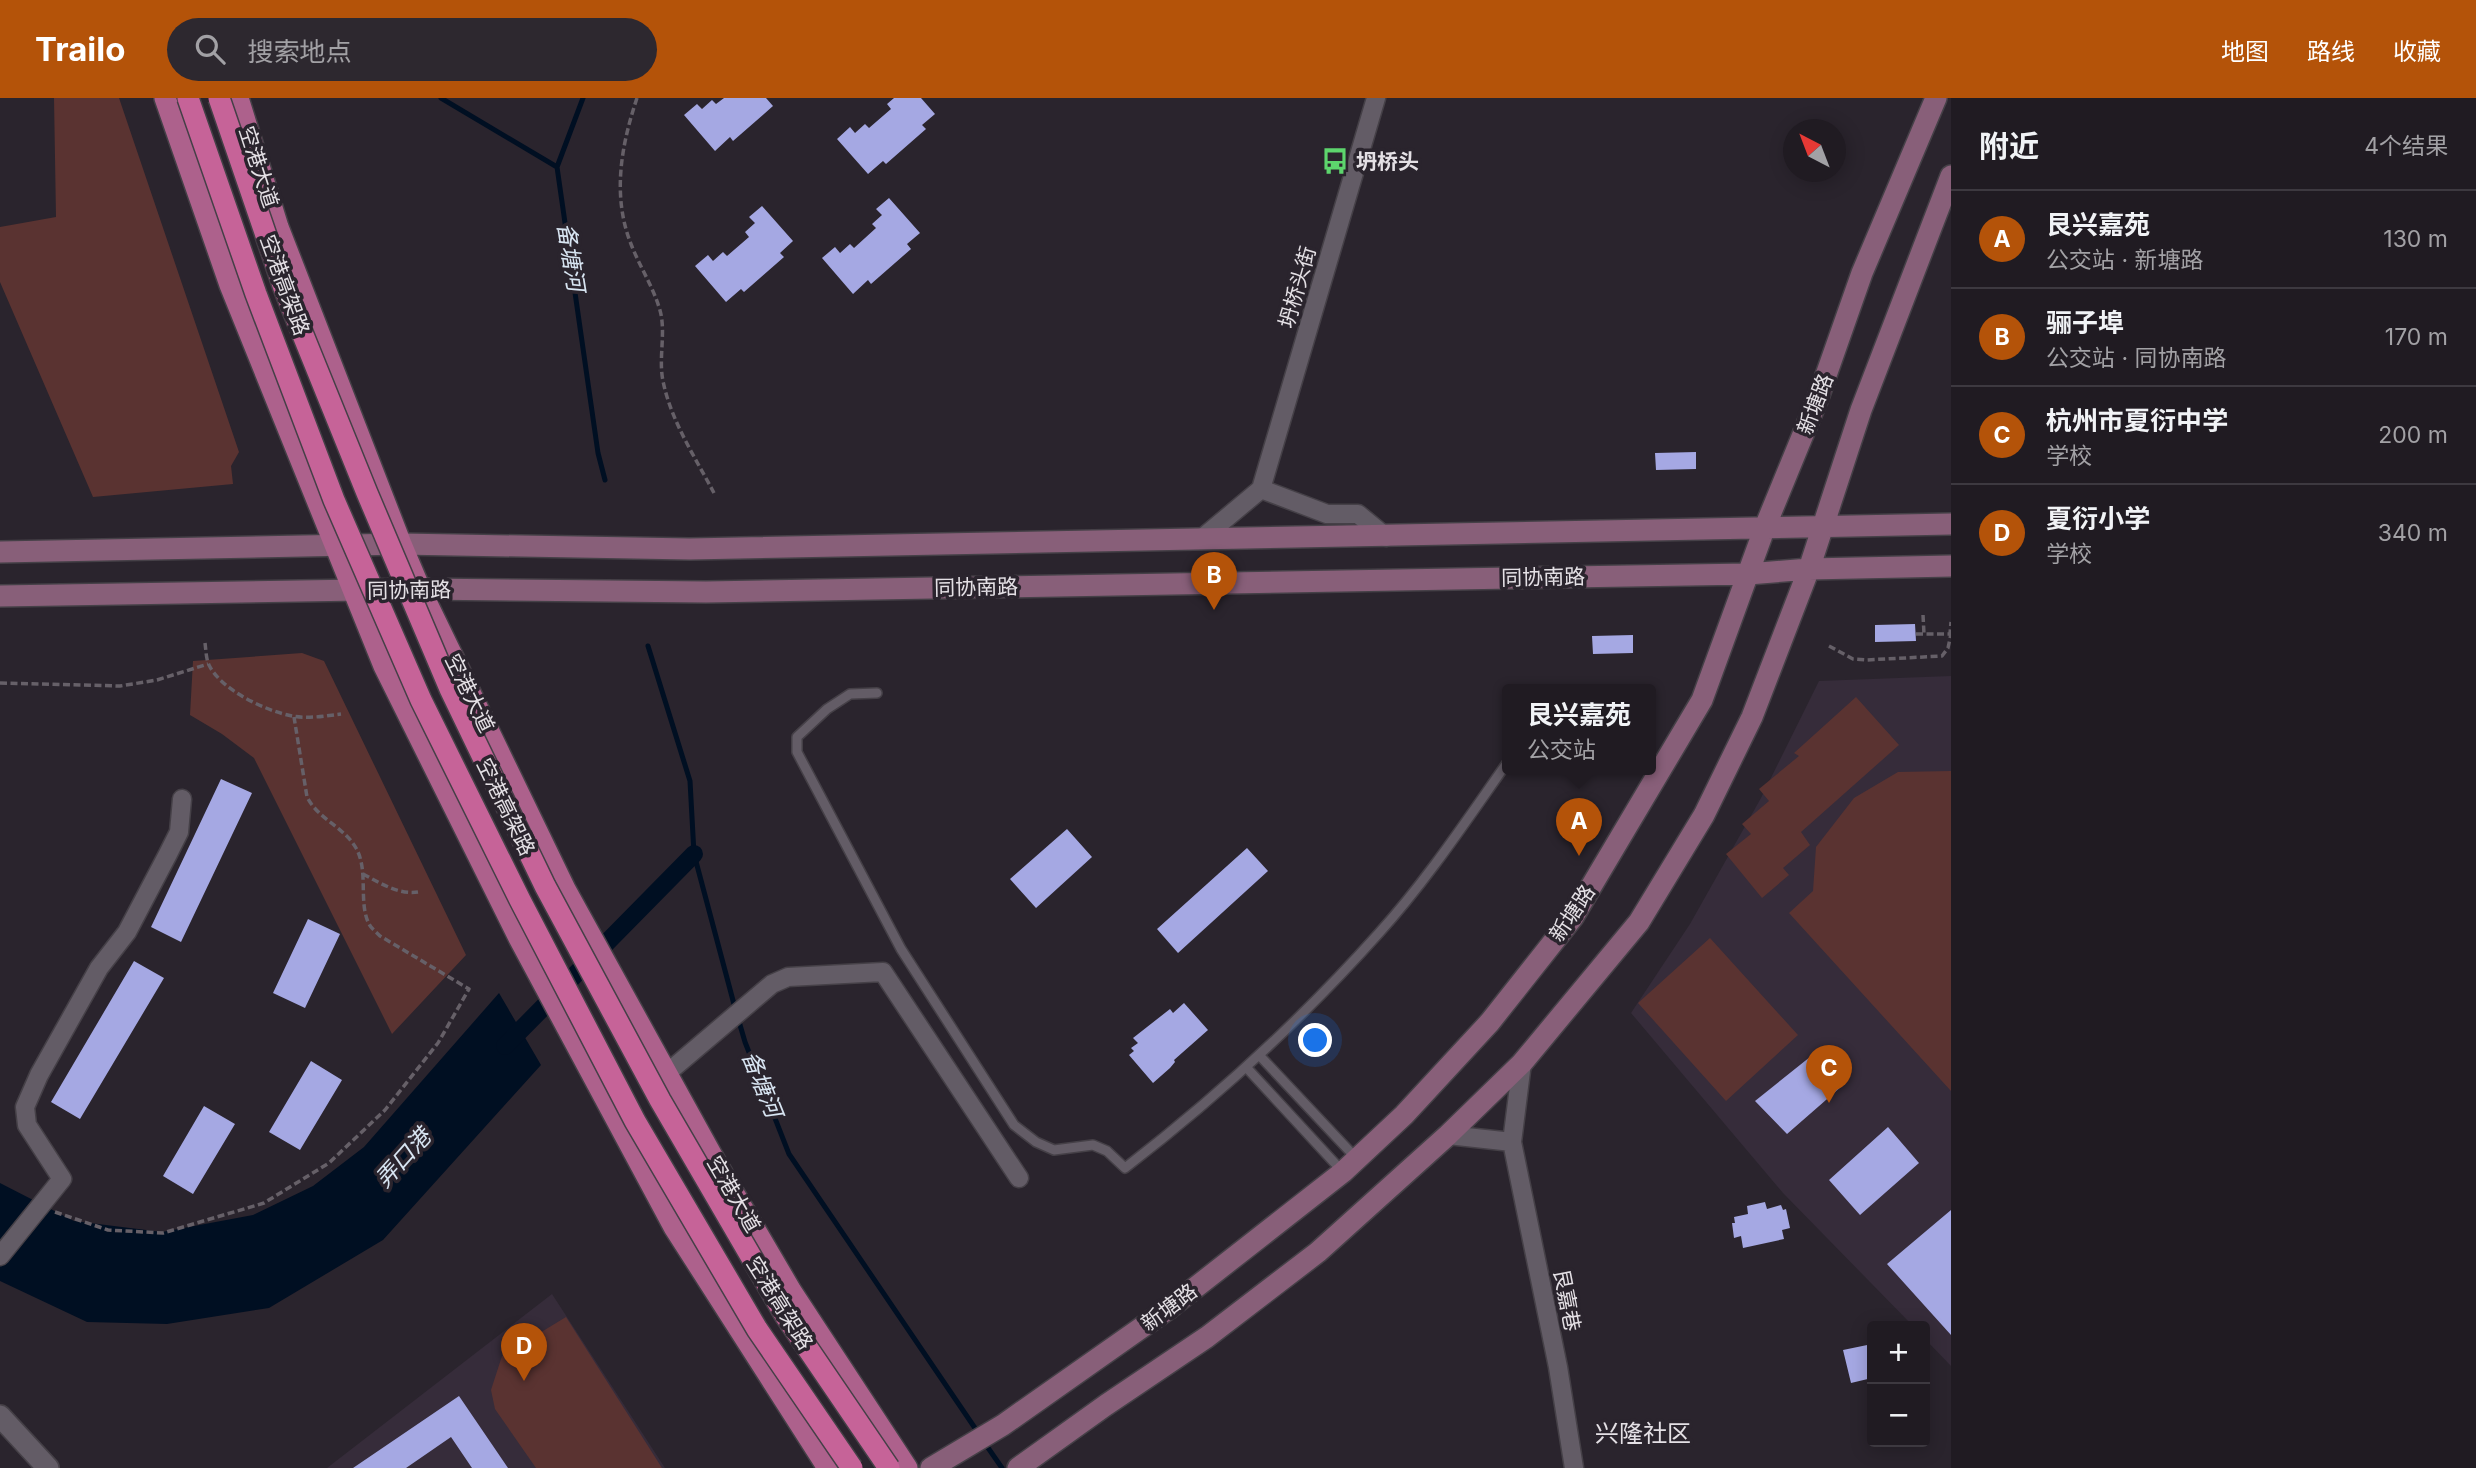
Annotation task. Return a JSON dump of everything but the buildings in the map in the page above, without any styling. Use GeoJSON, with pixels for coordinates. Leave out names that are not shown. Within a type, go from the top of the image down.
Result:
{"type":"FeatureCollection","features":[{"type":"Feature","properties":{"kind":"highway","name":"空港高架路"},"geometry":{"type":"LineString","coordinates":[[188,98],[256,294],[334,500],[421,699],[526,912],[635,1121],[757,1329],[852,1468]]}},
{"type":"Feature","properties":{"kind":"highway","name":"空港高架路"},"geometry":{"type":"LineString","coordinates":[[219,98],[284,288],[367,493],[450,689],[545,886],[660,1100],[785,1315],[890,1468]]}},
{"type":"Feature","properties":{"kind":"main road"},"geometry":{"type":"LineString","coordinates":[[165,98],[230,285],[384,666],[519,938],[674,1227],[828,1468]]}},
{"type":"Feature","properties":{"kind":"main road","name":"空港大道"},"geometry":{"type":"LineString","coordinates":[[238,98],[278,227],[401,544],[420,589],[565,889],[666,1074],[791,1292],[907,1468]]}},
{"type":"Feature","properties":{"kind":"main road","name":"新塘路"},"geometry":{"type":"LineString","coordinates":[[931,1468],[1003,1425],[1168,1309],[1350,1166],[1404,1115],[1490,1022],[1573,917],[1702,700],[1765,527],[1818,398],[1862,273],[1936,98]]}},
{"type":"Feature","properties":{"kind":"main road"},"geometry":{"type":"LineString","coordinates":[[1023,1465],[1106,1405],[1208,1337],[1318,1252],[1448,1135],[1522,1063],[1639,922],[1704,815],[1752,717],[1808,569],[1861,410],[1951,176]]}},
{"type":"Feature","properties":{"kind":"main road","name":"同协南路"},"geometry":{"type":"LineString","coordinates":[[0,552],[335,544],[690,549],[1951,524]]}},
{"type":"Feature","properties":{"kind":"main road","name":"同协南路"},"geometry":{"type":"LineString","coordinates":[[0,596],[420,589],[706,592],[1748,574],[1808,569],[1951,566]]}},
{"type":"Feature","properties":{"kind":"street","name":"坍桥头街"},"geometry":{"type":"LineString","coordinates":[[1261,489],[1376,98]]}},
{"type":"Feature","properties":{"kind":"street"},"geometry":{"type":"LineString","coordinates":[[1199,540],[1261,489],[1327,514],[1358,514],[1386,537]]}},
{"type":"Feature","properties":{"kind":"street"},"geometry":{"type":"LineString","coordinates":[[0,1256],[62,1179],[27,1125],[24,1107],[99,968],[127,932],[168,854],[178,832],[182,799]]}},
{"type":"Feature","properties":{"kind":"street"},"geometry":{"type":"LineString","coordinates":[[666,1074],[772,984],[788,977],[883,972],[1020,1178]]}},
{"type":"Feature","properties":{"kind":"street","name":"艮嘉巷"},"geometry":{"type":"LineString","coordinates":[[1522,1063],[1512,1142],[1558,1367],[1574,1468]]}},
{"type":"Feature","properties":{"kind":"street"},"geometry":{"type":"LineString","coordinates":[[1448,1135],[1512,1142]]}},
{"type":"Feature","properties":{"kind":"street"},"geometry":{"type":"LineString","coordinates":[[0,1416],[48,1468]]}},
{"type":"Feature","properties":{"kind":"lane"},"geometry":{"type":"LineString","coordinates":[[877,693],[850,694],[827,709],[797,737],[797,752],[901,949],[1014,1125],[1036,1142],[1054,1150],[1093,1145],[1107,1152],[1125,1168],[1178,1127],[1246,1067],[1380,933],[1441,856],[1502,770]]}},
{"type":"Feature","properties":{"kind":"lane"},"geometry":{"type":"LineString","coordinates":[[1259,1055],[1350,1166]]}},
{"type":"Feature","properties":{"kind":"lane"},"geometry":{"type":"LineString","coordinates":[[1246,1067],[1350,1166]]}},
{"type":"Feature","properties":{"kind":"path"},"geometry":{"type":"LineString","coordinates":[[637,98],[626,138],[620,176],[619,197],[623,220],[660,309],[660,358],[671,410],[714,493]]}},
{"type":"Feature","properties":{"kind":"path"},"geometry":{"type":"LineString","coordinates":[[1923,615],[1924,634]]}},
{"type":"Feature","properties":{"kind":"path"},"geometry":{"type":"LineString","coordinates":[[1829,646],[1853,659],[1942,656],[1948,648],[1951,622]]}},
{"type":"Feature","properties":{"kind":"path"},"geometry":{"type":"LineString","coordinates":[[1916,634],[1950,634]]}},
{"type":"Feature","properties":{"kind":"path"},"geometry":{"type":"LineString","coordinates":[[205,643],[208,664],[223,681],[243,696],[271,710],[294,717],[341,714]]}},
{"type":"Feature","properties":{"kind":"path"},"geometry":{"type":"LineString","coordinates":[[0,683],[120,686],[157,680],[208,664]]}},
{"type":"Feature","properties":{"kind":"path"},"geometry":{"type":"LineString","coordinates":[[40,1206],[108,1230],[163,1233],[264,1203],[329,1163],[385,1110],[438,1043],[469,989],[380,936],[369,924],[357,849],[346,835],[312,806],[307,797],[294,717]]}},
{"type":"Feature","properties":{"kind":"path"},"geometry":{"type":"LineString","coordinates":[[363,874],[383,885],[409,894],[418,892]]}},
{"type":"Feature","properties":{"kind":"shaded area"},"geometry":{"type":"Polygon","coordinates":[[[54,98],[119,98],[239,452],[231,466],[233,484],[93,497],[0,282],[0,227],[56,217],[54,98]]]}},
{"type":"Feature","properties":{"kind":"shaded area"},"geometry":{"type":"Polygon","coordinates":[[[302,653],[324,661],[466,955],[392,1034],[254,758],[190,715],[193,661],[302,653]]]}},
{"type":"Feature","properties":{"kind":"shaded area"},"geometry":{"type":"Polygon","coordinates":[[[1951,676],[1951,1366],[1930,1344],[1930,1321],[1908,1321],[1783,1193],[1631,1013],[1690,924],[1761,798],[1819,681],[1951,676]]]}},
{"type":"Feature","properties":{"kind":"shaded area"},"geometry":{"type":"Polygon","coordinates":[[[1856,697],[1899,745],[1801,832],[1810,845],[1783,868],[1789,875],[1762,898],[1726,854],[1751,834],[1742,824],[1769,801],[1759,789],[1799,756],[1794,753],[1856,697]]]}},
{"type":"Feature","properties":{"kind":"shaded area"},"geometry":{"type":"Polygon","coordinates":[[[1951,771],[1951,1091],[1789,913],[1813,891],[1816,847],[1854,798],[1898,772],[1951,771]]]}},
{"type":"Feature","properties":{"kind":"shaded area"},"geometry":{"type":"Polygon","coordinates":[[[1710,938],[1798,1035],[1726,1101],[1638,1003],[1710,938]]]}},
{"type":"Feature","properties":{"kind":"shaded area"},"geometry":{"type":"Polygon","coordinates":[[[552,1294],[665,1468],[327,1468],[552,1294]]]}},
{"type":"Feature","properties":{"kind":"shaded area"},"geometry":{"type":"Polygon","coordinates":[[[566,1317],[662,1468],[536,1468],[495,1409],[491,1390],[502,1356],[566,1317]]]}},
{"type":"Feature","properties":{"kind":"water"},"geometry":{"type":"Polygon","coordinates":[[[499,993],[541,1065],[383,1240],[269,1308],[167,1324],[87,1322],[0,1281],[0,1183],[74,1221],[162,1232],[253,1215],[313,1186],[364,1147],[499,993]]]}},
{"type":"Feature","properties":{"kind":"waterway","name":"备塘河"},"geometry":{"type":"LineString","coordinates":[[441,98],[557,167]]}},
{"type":"Feature","properties":{"kind":"waterway","name":"备塘河"},"geometry":{"type":"LineString","coordinates":[[583,98],[557,167],[598,453],[605,480]]}},
{"type":"Feature","properties":{"kind":"waterway","name":"备塘河"},"geometry":{"type":"LineString","coordinates":[[648,646],[690,781],[694,854],[735,1008]]}},
{"type":"Feature","properties":{"kind":"waterway","name":"弄口港"},"geometry":{"type":"LineString","coordinates":[[505,1046],[694,854]]}},
{"type":"Feature","properties":{"kind":"waterway","name":"备塘河"},"geometry":{"type":"LineString","coordinates":[[738,1018],[789,1154],[979,1434]]}},
{"type":"Feature","properties":{"kind":"waterway","name":"备塘河"},"geometry":{"type":"LineString","coordinates":[[984,1442],[1002,1468]]}},
{"type":"Feature","properties":{"kind":"place","name":"坍桥头"},"geometry":{"type":"Point","coordinates":[1335,161]}},
{"type":"Feature","properties":{"kind":"place","name":"骊子埠"},"geometry":{"type":"Point","coordinates":[1214,610]}},
{"type":"Feature","properties":{"kind":"place","name":"艮兴嘉苑"},"geometry":{"type":"Point","coordinates":[1579,856]}},
{"type":"Feature","properties":{"kind":"place","name":"杭州市夏衍中学"},"geometry":{"type":"Point","coordinates":[1829,1103]}},
{"type":"Feature","properties":{"kind":"place","name":"夏衍小学"},"geometry":{"type":"Point","coordinates":[524,1381]}},
{"type":"Feature","properties":{"kind":"district","name":"兴隆社区"},"geometry":{"type":"Point","coordinates":[1643,1433]}}]}
